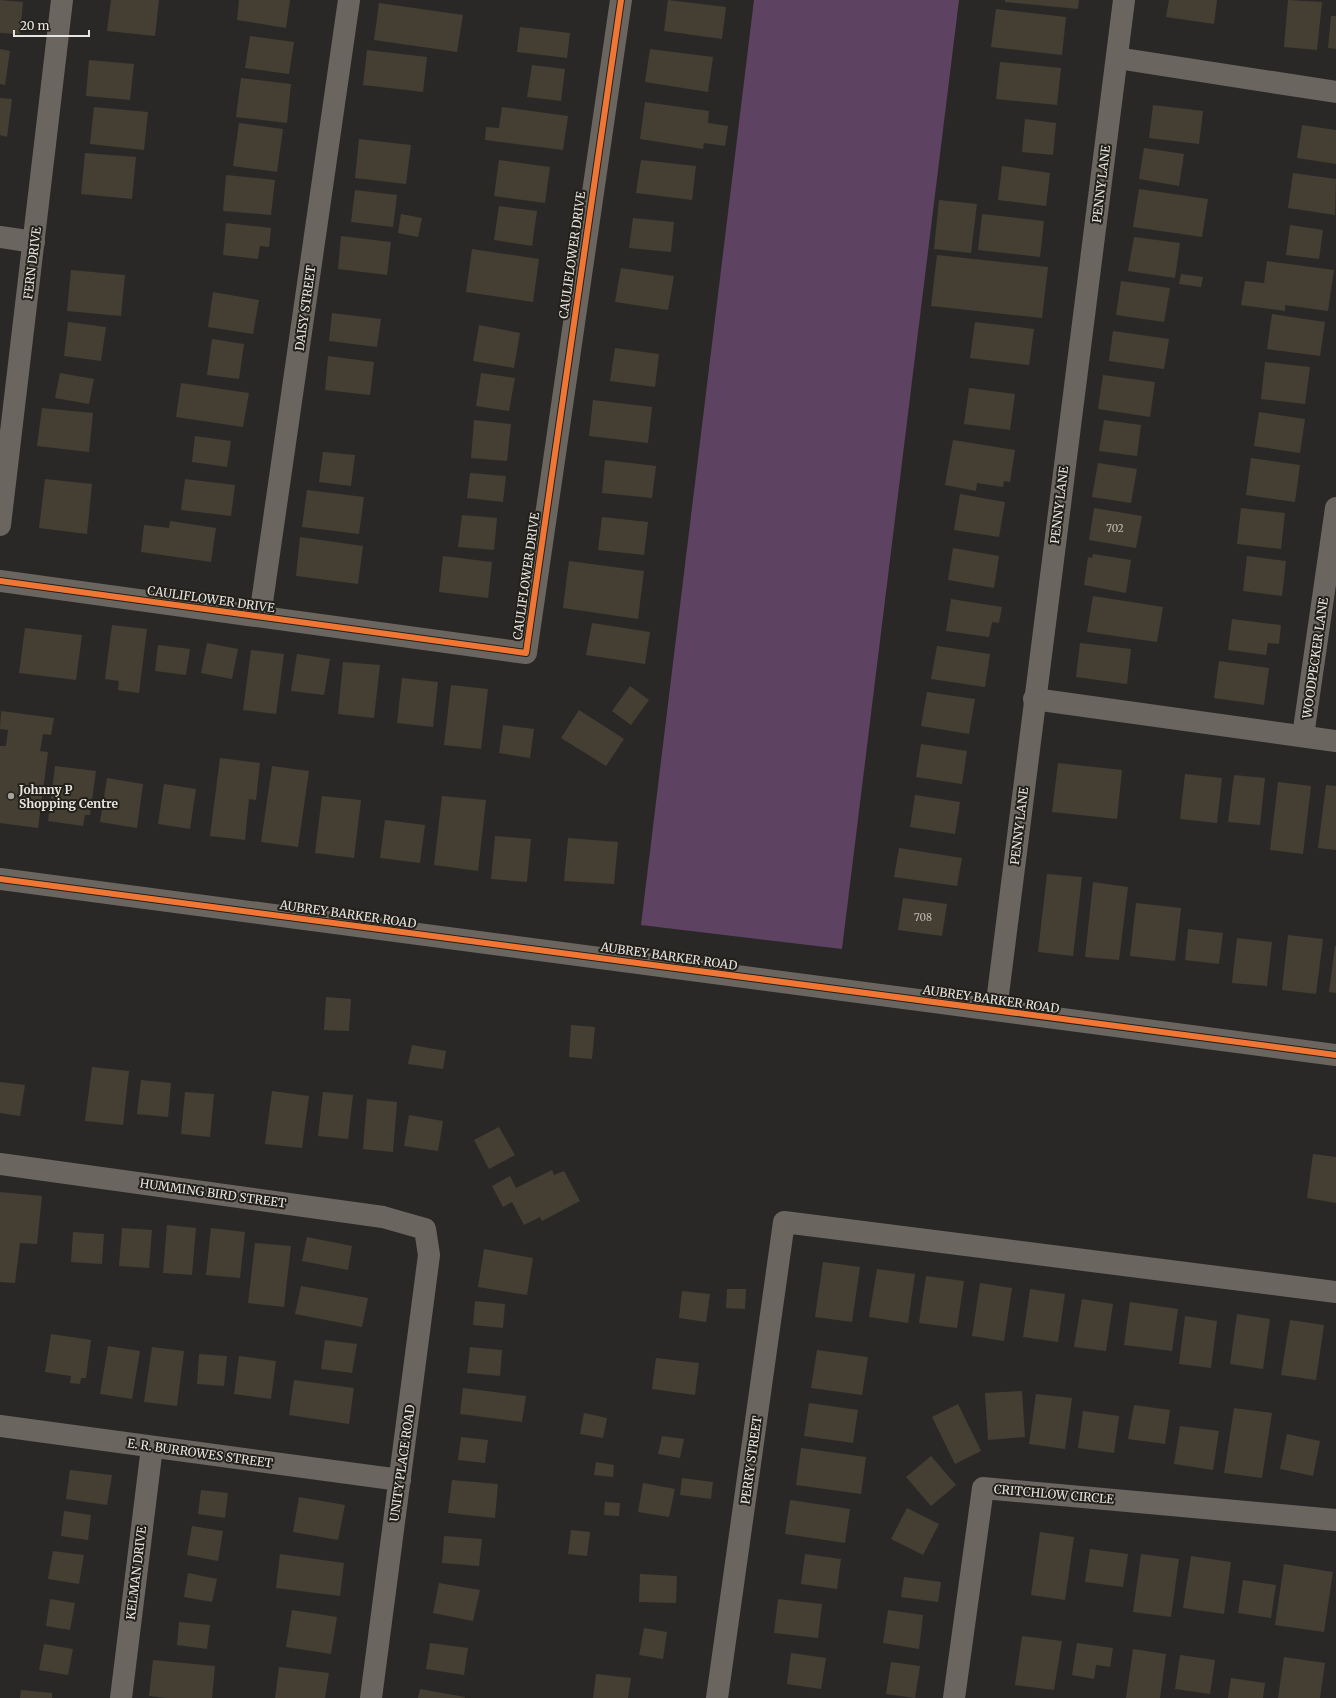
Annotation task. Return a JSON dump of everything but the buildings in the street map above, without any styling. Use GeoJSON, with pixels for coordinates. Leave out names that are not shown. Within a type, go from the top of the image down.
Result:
{"type":"FeatureCollection","features":[{"type":"Feature","properties":{"kind":"street","name":"FERN DRIVE"},"geometry":{"type":"LineString","coordinates":[[0,525],[62,0]]}},
{"type":"Feature","properties":{"kind":"street","name":"DAISY STREET"},"geometry":{"type":"LineString","coordinates":[[260,616],[349,0]]}},
{"type":"Feature","properties":{"kind":"street","name":"CAULIFLOWER DRIVE"},"geometry":{"type":"LineString","coordinates":[[0,581],[526,653],[621,0]]}},
{"type":"Feature","properties":{"kind":"street","name":"PENNY LANE"},"geometry":{"type":"LineString","coordinates":[[996,1010],[1034,699],[1124,0]]}},
{"type":"Feature","properties":{"kind":"street"},"geometry":{"type":"LineString","coordinates":[[1117,58],[1336,92]]}},
{"type":"Feature","properties":{"kind":"street"},"geometry":{"type":"LineString","coordinates":[[0,237],[34,242]]}},
{"type":"Feature","properties":{"kind":"street","name":"WOODPECKER LANE"},"geometry":{"type":"LineString","coordinates":[[1303,736],[1336,508]]}},
{"type":"Feature","properties":{"kind":"street"},"geometry":{"type":"LineString","coordinates":[[1034,699],[1336,741]]}},
{"type":"Feature","properties":{"kind":"street","name":"AUBREY BARKER ROAD"},"geometry":{"type":"LineString","coordinates":[[0,879],[1336,1055]]}},
{"type":"Feature","properties":{"kind":"street","name":"HUMMING BIRD STREET"},"geometry":{"type":"LineString","coordinates":[[0,1164],[383,1217],[425,1229]]}},
{"type":"Feature","properties":{"kind":"street","name":"PERRY STREET"},"geometry":{"type":"LineString","coordinates":[[717,1698],[784,1222],[1336,1292]]}},
{"type":"Feature","properties":{"kind":"street","name":"UNITY PLACE ROAD"},"geometry":{"type":"LineString","coordinates":[[371,1698],[429,1255],[425,1229]]}},
{"type":"Feature","properties":{"kind":"street","name":"E. R. BURROWES STREET"},"geometry":{"type":"LineString","coordinates":[[0,1426],[400,1480]]}},
{"type":"Feature","properties":{"kind":"street","name":"KELMAN DRIVE"},"geometry":{"type":"LineString","coordinates":[[121,1698],[152,1447]]}},
{"type":"Feature","properties":{"kind":"street","name":"CRITCHLOW CIRCLE"},"geometry":{"type":"LineString","coordinates":[[954,1698],[983,1488],[1336,1520]]}},
{"type":"Feature","properties":{"kind":"shaded area"},"geometry":{"type":"Polygon","coordinates":[[[754,0],[959,0],[842,949],[641,925],[754,0]]]}},
{"type":"Feature","properties":{"kind":"cycle path"},"geometry":{"type":"LineString","coordinates":[[0,581],[526,653],[621,0]]}},
{"type":"Feature","properties":{"kind":"cycle path"},"geometry":{"type":"LineString","coordinates":[[0,879],[1336,1055]]}},
{"type":"Feature","properties":{"kind":"place","name":"Johnny P Shopping Centre"},"geometry":{"type":"Point","coordinates":[11,796]}}]}
